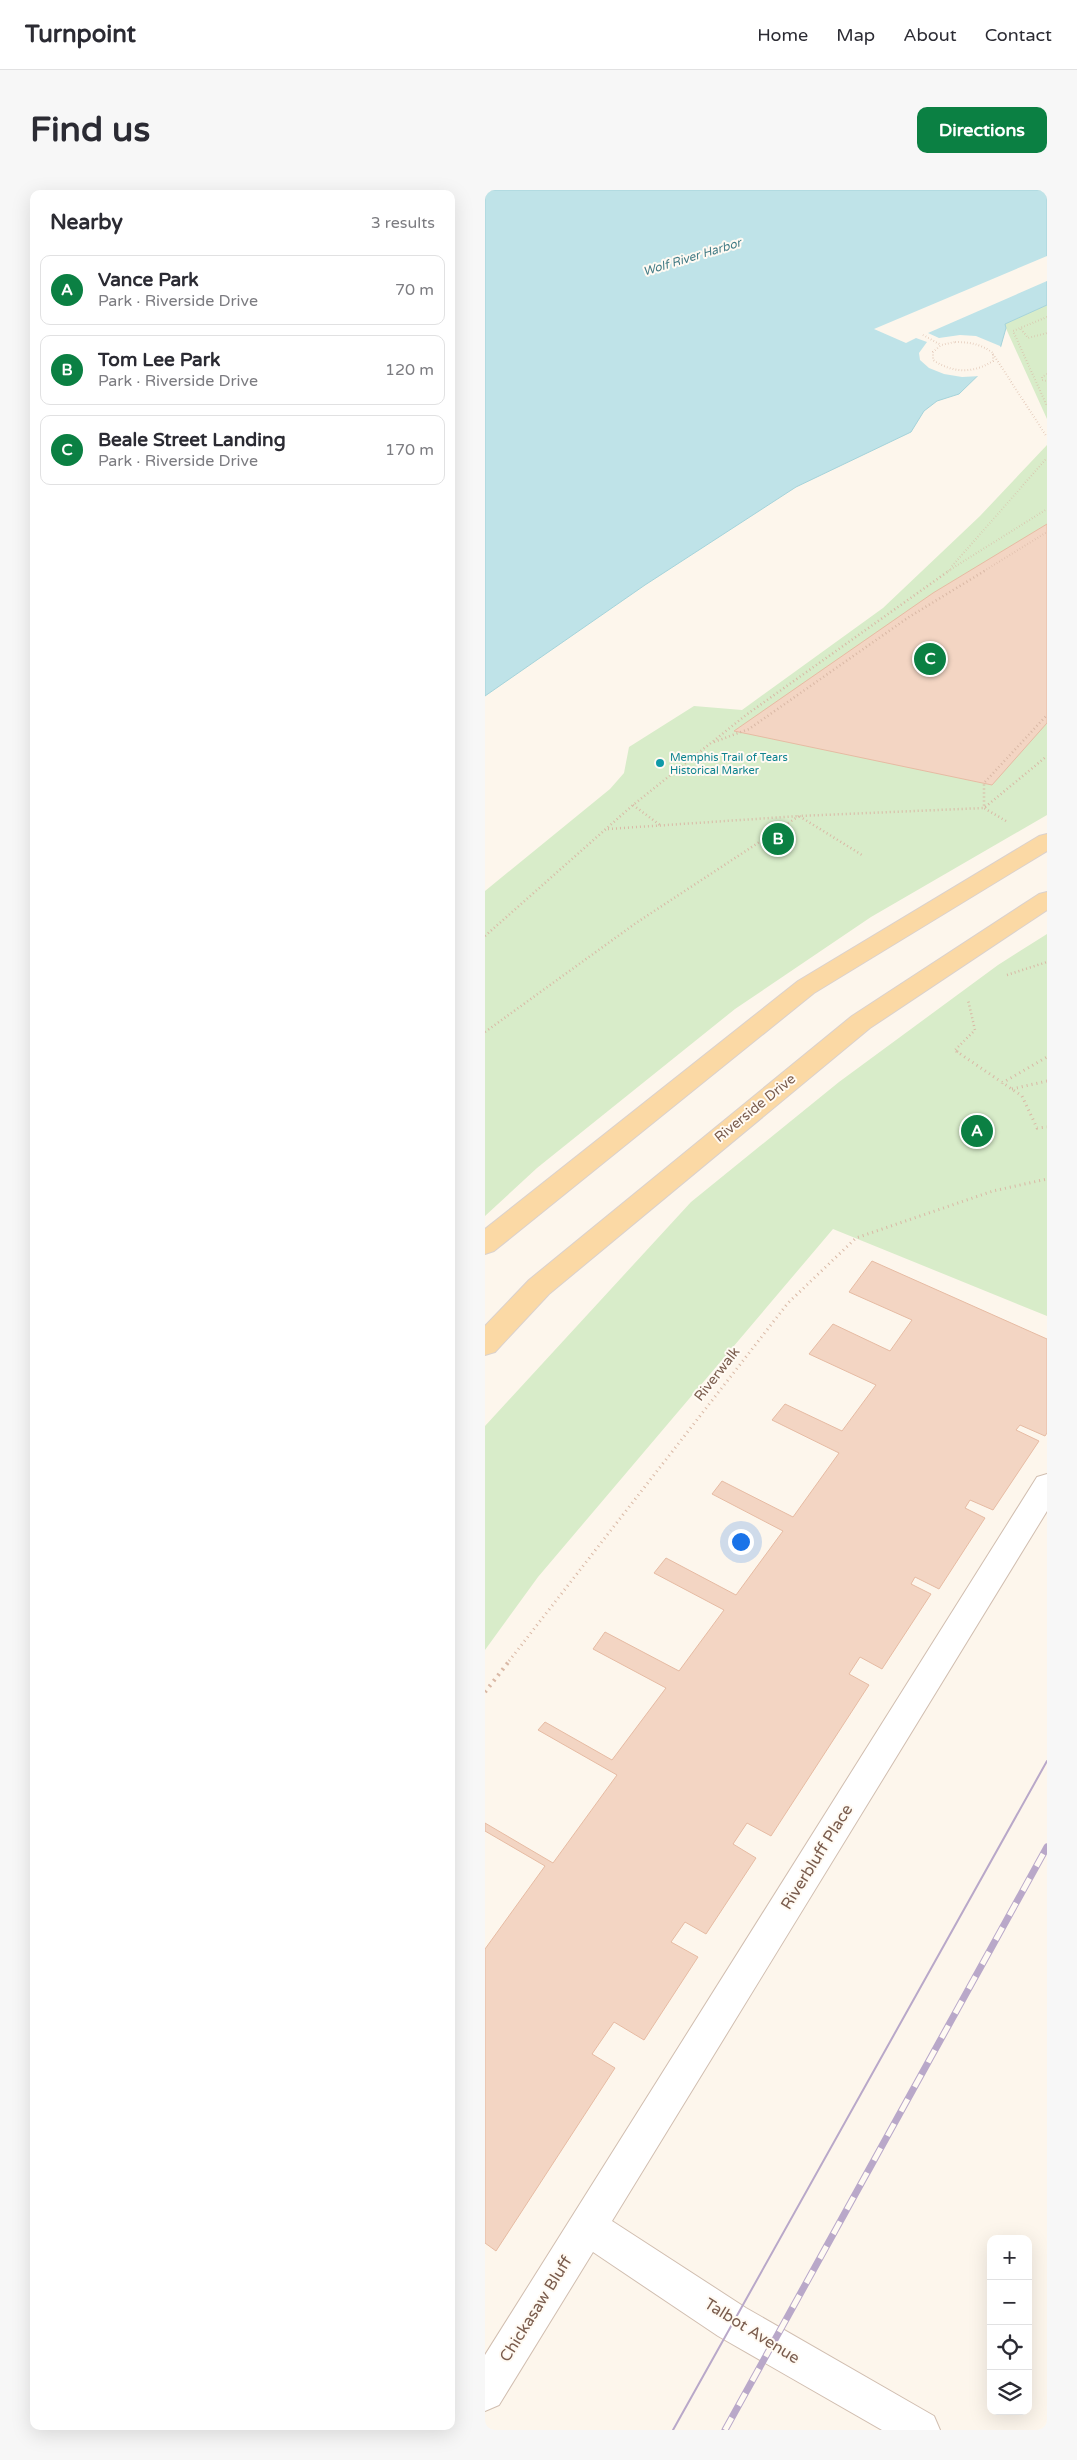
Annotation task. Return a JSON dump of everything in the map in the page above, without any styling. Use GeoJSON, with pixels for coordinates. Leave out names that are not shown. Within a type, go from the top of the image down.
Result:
{"type":"FeatureCollection","features":[{"type":"Feature","properties":{"kind":"main road"},"geometry":{"type":"LineString","coordinates":[[485,1244],[806,988],[1047,841]]}},
{"type":"Feature","properties":{"kind":"main road","name":"Riverside Drive"},"geometry":{"type":"LineString","coordinates":[[485,1344],[539,1287],[861,1022],[1047,899]]}},
{"type":"Feature","properties":{"kind":"street","name":"Riverbluff Place"},"geometry":{"type":"LineString","coordinates":[[587,2227],[1047,1486]]}},
{"type":"Feature","properties":{"kind":"street","name":"Chickasaw Bluff"},"geometry":{"type":"LineString","coordinates":[[485,2391],[587,2227]]}},
{"type":"Feature","properties":{"kind":"street","name":"Talbot Avenue"},"geometry":{"type":"LineString","coordinates":[[587,2227],[740,2327],[920,2430]]}},
{"type":"Feature","properties":{"kind":"path"},"geometry":{"type":"LineString","coordinates":[[1047,317],[1013,331],[1047,406]]}},
{"type":"Feature","properties":{"kind":"path"},"geometry":{"type":"LineString","coordinates":[[1021,329],[1029,338],[1047,333]]}},
{"type":"Feature","properties":{"kind":"path"},"geometry":{"type":"LineString","coordinates":[[923,335],[941,346]]}},
{"type":"Feature","properties":{"kind":"path"},"geometry":{"type":"LineString","coordinates":[[993,353],[993,361],[985,368],[971,371],[956,371],[941,367],[933,360],[933,352],[941,346],[955,342],[971,342],[985,346],[993,353],[1047,438]]}},
{"type":"Feature","properties":{"kind":"path"},"geometry":{"type":"LineString","coordinates":[[1047,374],[1042,377],[1042,380],[1047,381]]}},
{"type":"Feature","properties":{"kind":"path"},"geometry":{"type":"LineString","coordinates":[[949,570],[1047,458]]}},
{"type":"Feature","properties":{"kind":"path"},"geometry":{"type":"LineString","coordinates":[[485,936],[633,805],[762,704],[949,570],[1047,508]]}},
{"type":"Feature","properties":{"kind":"path"},"geometry":{"type":"LineString","coordinates":[[711,743],[749,729],[909,617],[1047,532]]}},
{"type":"Feature","properties":{"kind":"path"},"geometry":{"type":"LineString","coordinates":[[984,808],[984,783],[1047,715]]}},
{"type":"Feature","properties":{"kind":"path"},"geometry":{"type":"LineString","coordinates":[[984,808],[1047,756]]}},
{"type":"Feature","properties":{"kind":"path"},"geometry":{"type":"LineString","coordinates":[[633,805],[660,826]]}},
{"type":"Feature","properties":{"kind":"path"},"geometry":{"type":"LineString","coordinates":[[607,829],[799,816],[984,808],[1014,826]]}},
{"type":"Feature","properties":{"kind":"path"},"geometry":{"type":"LineString","coordinates":[[799,816],[862,855]]}},
{"type":"Feature","properties":{"kind":"path"},"geometry":{"type":"LineString","coordinates":[[485,1032],[517,1011],[636,923],[799,816]]}},
{"type":"Feature","properties":{"kind":"path"},"geometry":{"type":"LineString","coordinates":[[1000,978],[1047,962]]}},
{"type":"Feature","properties":{"kind":"path"},"geometry":{"type":"LineString","coordinates":[[967,997],[975,1030],[955,1050],[1022,1096],[1037,1128],[1047,1127]]}},
{"type":"Feature","properties":{"kind":"path"},"geometry":{"type":"LineString","coordinates":[[1002,1083],[1047,1057]]}},
{"type":"Feature","properties":{"kind":"path"},"geometry":{"type":"LineString","coordinates":[[1012,1089],[1047,1081]]}},
{"type":"Feature","properties":{"kind":"path","name":"Riverwalk"},"geometry":{"type":"LineString","coordinates":[[485,1692],[788,1303],[856,1238],[993,1191],[1047,1179]]}},
{"type":"Feature","properties":{"kind":"green space"},"geometry":{"type":"Polygon","coordinates":[[[1047,305],[1047,419],[1004,324],[1047,305]]]}},
{"type":"Feature","properties":{"kind":"green space"},"geometry":{"type":"Polygon","coordinates":[[[1047,445],[1047,815],[871,917],[735,1009],[537,1168],[485,1216],[485,891],[610,789],[624,773],[629,747],[694,706],[742,710],[883,608],[980,516],[1047,445]]]}},
{"type":"Feature","properties":{"kind":"green space"},"geometry":{"type":"Polygon","coordinates":[[[1047,934],[1047,1316],[833,1229],[538,1577],[485,1650],[485,1426],[691,1202],[839,1082],[998,965],[1047,934]]]}},
{"type":"Feature","properties":{"kind":"water","name":"Wolf River Harbor"},"geometry":{"type":"Polygon","coordinates":[[[485,190],[1047,190],[1047,305],[1005,324],[1006,328],[998,356],[959,394],[937,401],[924,411],[911,432],[796,487],[645,585],[485,696],[485,190]]]}},
{"type":"Feature","properties":{"kind":"pier"},"geometry":{"type":"Polygon","coordinates":[[[1047,256],[1047,281],[928,333],[939,338],[960,335],[976,336],[1000,346],[1002,349],[1000,357],[981,376],[962,377],[944,374],[929,368],[920,360],[919,353],[927,342],[916,338],[906,343],[874,329],[1047,256]]]}},
{"type":"Feature","properties":{"kind":"building"},"geometry":{"type":"Polygon","coordinates":[[[1047,524],[1047,723],[992,785],[734,731],[933,593],[1047,524]]]}},
{"type":"Feature","properties":{"kind":"building"},"geometry":{"type":"Polygon","coordinates":[[[872,1261],[1047,1339],[1047,1433],[1045,1436],[1020,1425],[1016,1430],[1039,1441],[993,1510],[970,1500],[965,1508],[985,1518],[939,1589],[915,1577],[911,1584],[931,1594],[882,1669],[860,1657],[849,1674],[869,1685],[771,1836],[747,1823],[733,1844],[756,1858],[706,1934],[685,1922],[671,1942],[698,1957],[644,2040],[614,2022],[592,2054],[615,2068],[496,2251],[485,2243],[485,1949],[545,1866],[485,1831],[485,1823],[553,1863],[617,1775],[538,1730],[545,1722],[612,1760],[666,1688],[593,1649],[605,1632],[679,1671],[724,1610],[654,1573],[666,1558],[736,1595],[783,1531],[712,1494],[722,1481],[793,1517],[839,1453],[772,1420],[785,1404],[842,1431],[876,1385],[809,1354],[833,1324],[890,1351],[912,1320],[849,1292],[872,1261]]]}},
{"type":"Feature","properties":{"kind":"tram line"},"geometry":{"type":"LineString","coordinates":[[673,2430],[1047,1761]]}},
{"type":"Feature","properties":{"kind":"railway"},"geometry":{"type":"LineString","coordinates":[[725,2430],[1047,1847]]}},
{"type":"Feature","properties":{"kind":"place","name":"Beale Street Landing"},"geometry":{"type":"Point","coordinates":[930,659]}},
{"type":"Feature","properties":{"kind":"place","name":"Memphis Trail of Tears Historical Marker"},"geometry":{"type":"Point","coordinates":[660,763]}},
{"type":"Feature","properties":{"kind":"place","name":"Tom Lee Park"},"geometry":{"type":"Point","coordinates":[778,839]}},
{"type":"Feature","properties":{"kind":"place","name":"Vance Park"},"geometry":{"type":"Point","coordinates":[977,1131]}}]}
